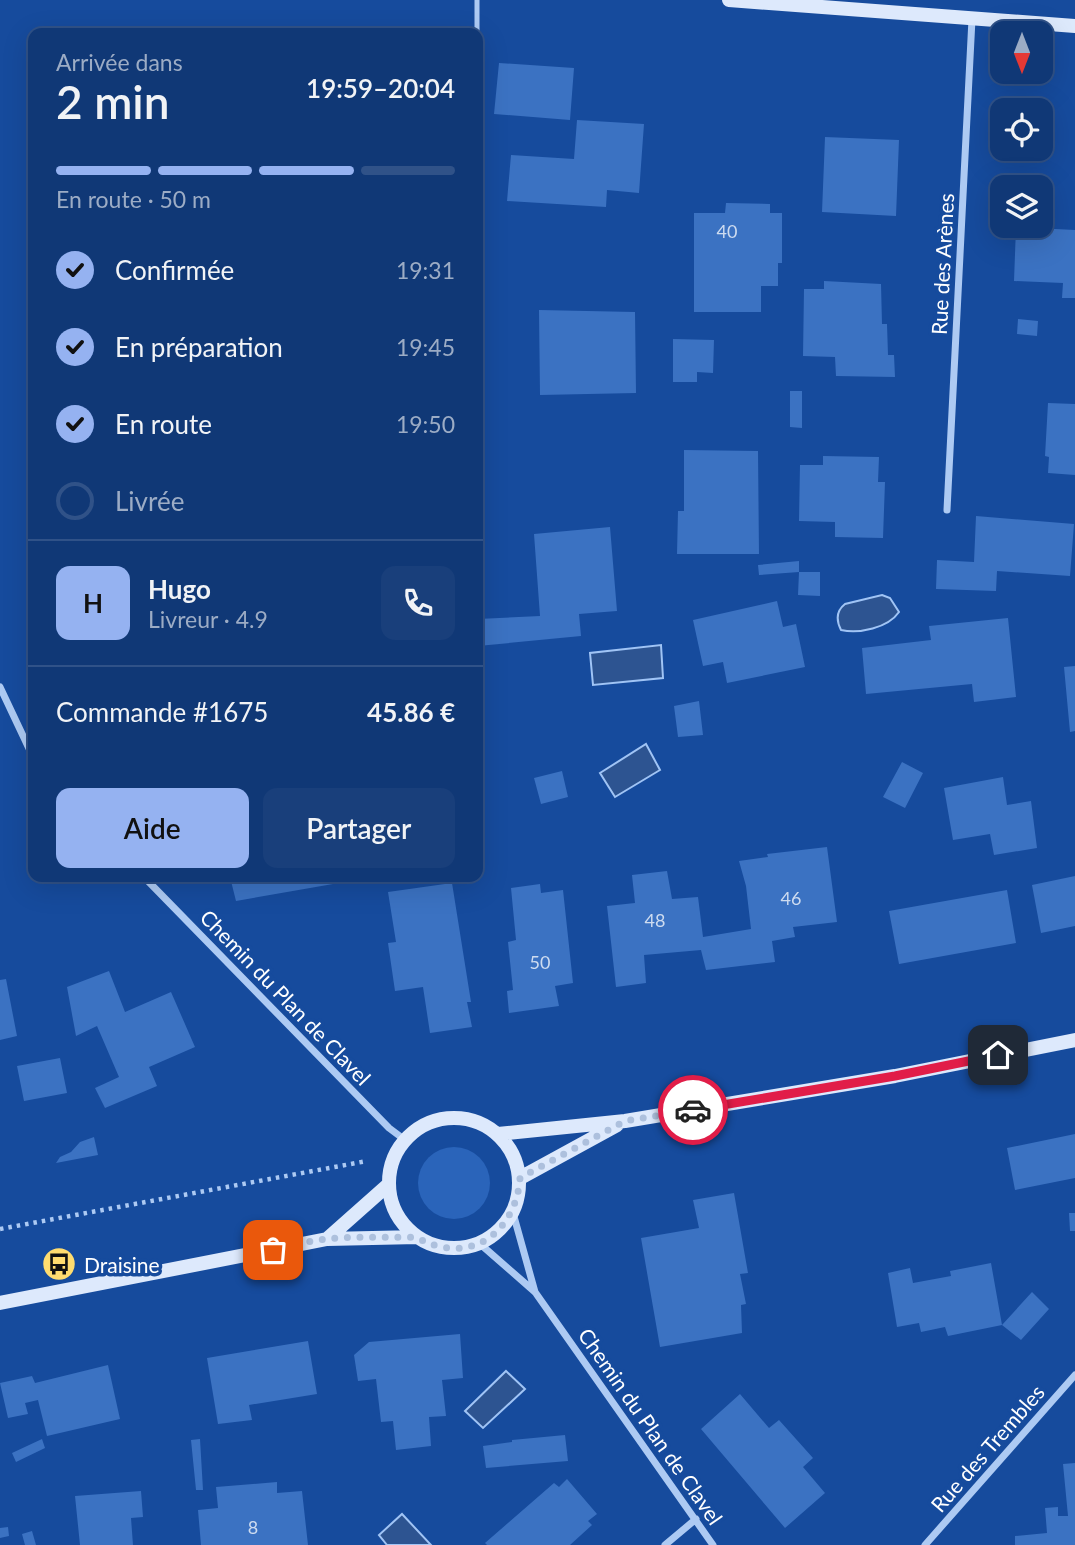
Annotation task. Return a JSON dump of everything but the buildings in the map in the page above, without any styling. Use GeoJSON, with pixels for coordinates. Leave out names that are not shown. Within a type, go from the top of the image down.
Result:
{"type":"FeatureCollection","features":[{"type":"Feature","properties":{"kind":"street"},"geometry":{"type":"LineString","coordinates":[[729,0],[1075,26]]}},
{"type":"Feature","properties":{"kind":"street","name":"Rue des Arènes"},"geometry":{"type":"LineString","coordinates":[[947,510],[972,19]]}},
{"type":"Feature","properties":{"kind":"street"},"geometry":{"type":"LineString","coordinates":[[0,687],[28,746]]}},
{"type":"Feature","properties":{"kind":"street","name":"Chemin du Plan de Clavel"},"geometry":{"type":"LineString","coordinates":[[149,882],[389,1128],[405,1140]]}},
{"type":"Feature","properties":{"kind":"street"},"geometry":{"type":"LineString","coordinates":[[498,1134],[625,1121],[895,1076],[1075,1040]]}},
{"type":"Feature","properties":{"kind":"street"},"geometry":{"type":"LineString","coordinates":[[460,1117],[480,1123],[498,1134],[513,1154],[520,1178],[519,1196],[513,1213],[499,1231],[479,1243],[458,1248],[437,1246],[418,1237],[402,1223],[392,1205],[389,1184],[395,1155],[405,1140],[420,1127],[440,1119],[460,1117]]}},
{"type":"Feature","properties":{"kind":"street"},"geometry":{"type":"LineString","coordinates":[[520,1178],[625,1121]]}},
{"type":"Feature","properties":{"kind":"street"},"geometry":{"type":"LineString","coordinates":[[327,1239],[389,1184]]}},
{"type":"Feature","properties":{"kind":"street","name":"Chemin du Plan de Clavel"},"geometry":{"type":"LineString","coordinates":[[513,1213],[536,1292]]}},
{"type":"Feature","properties":{"kind":"street"},"geometry":{"type":"LineString","coordinates":[[0,1303],[327,1239],[418,1237]]}},
{"type":"Feature","properties":{"kind":"street","name":"Chemin du Plan de Clavel"},"geometry":{"type":"LineString","coordinates":[[479,1243],[536,1292],[713,1545]]}},
{"type":"Feature","properties":{"kind":"street","name":"Rue des Trembles"},"geometry":{"type":"LineString","coordinates":[[925,1545],[1075,1375]]}},
{"type":"Feature","properties":{"kind":"street"},"geometry":{"type":"LineString","coordinates":[[665,1545],[695,1520]]}},
{"type":"Feature","properties":{"kind":"lane"},"geometry":{"type":"LineString","coordinates":[[477,0],[477,28]]}},
{"type":"Feature","properties":{"kind":"path"},"geometry":{"type":"LineString","coordinates":[[0,1230],[369,1160]]}},
{"type":"Feature","properties":{"kind":"shaded area"},"geometry":{"type":"Polygon","coordinates":[[[882,595],[890,598],[899,612],[894,618],[873,628],[841,630],[838,616],[845,604],[882,595]]]}},
{"type":"Feature","properties":{"kind":"shaded area"},"geometry":{"type":"Polygon","coordinates":[[[661,645],[663,678],[593,685],[590,653],[661,645]]]}},
{"type":"Feature","properties":{"kind":"shaded area"},"geometry":{"type":"Polygon","coordinates":[[[646,744],[660,770],[615,797],[600,773],[646,744]]]}},
{"type":"Feature","properties":{"kind":"shaded area"},"geometry":{"type":"Polygon","coordinates":[[[454,1147],[474,1153],[484,1163],[490,1183],[484,1203],[474,1213],[454,1219],[434,1213],[424,1203],[418,1183],[424,1163],[434,1153],[454,1147]]]}},
{"type":"Feature","properties":{"kind":"shaded area"},"geometry":{"type":"Polygon","coordinates":[[[506,1371],[525,1389],[483,1428],[465,1411],[506,1371]]]}},
{"type":"Feature","properties":{"kind":"shaded area"},"geometry":{"type":"Polygon","coordinates":[[[402,1514],[431,1545],[387,1545],[379,1535],[402,1514]]]}},
{"type":"Feature","properties":{"kind":"way so far"},"geometry":{"type":"LineString","coordinates":[[273,1250],[327,1239],[418,1237],[437,1246],[458,1248],[479,1243],[499,1231],[513,1213],[519,1196],[520,1178],[625,1121],[693,1110]]}},
{"type":"Feature","properties":{"kind":"place","name":"Draisine"},"geometry":{"type":"Point","coordinates":[59,1264]}},
{"type":"Feature","properties":{"kind":"route"},"geometry":{"type":"LineString","coordinates":[[693,1110],[895,1076],[998,1055]]}}]}
